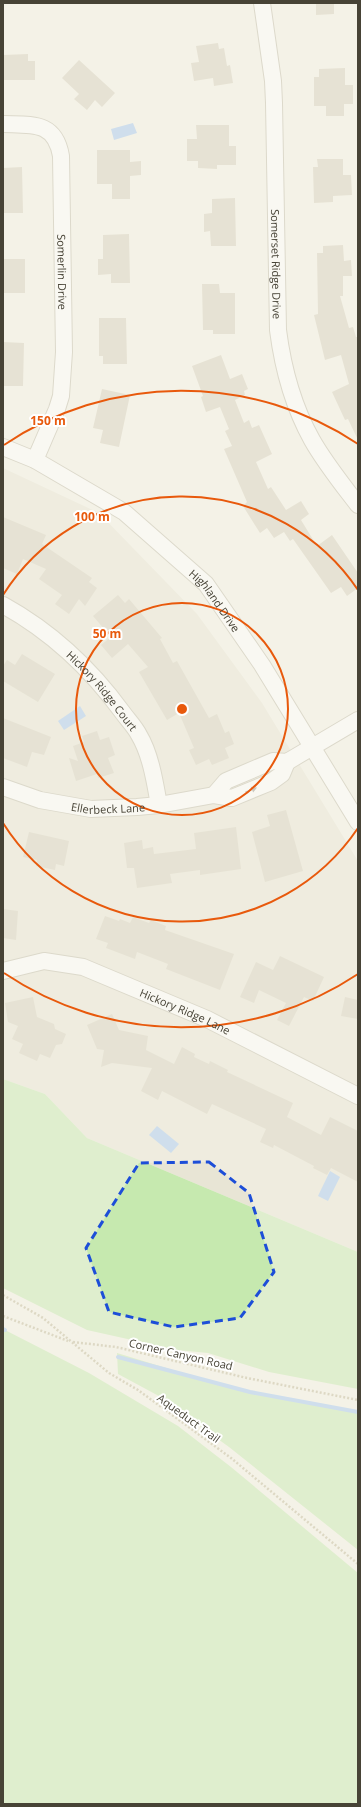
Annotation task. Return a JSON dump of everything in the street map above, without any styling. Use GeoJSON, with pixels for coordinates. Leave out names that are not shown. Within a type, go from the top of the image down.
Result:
{"type":"FeatureCollection","features":[{"type":"Feature","properties":{"kind":"street","name":"Somerset Ridge Drive"},"geometry":{"type":"LineString","coordinates":[[262,3],[274,96],[278,330],[282,360],[290,390],[312,440],[326,462],[358,505]]}},
{"type":"Feature","properties":{"kind":"street","name":"Somerlin Drive"},"geometry":{"type":"LineString","coordinates":[[3,124],[31,125],[46,129],[52,133],[56,140],[61,156],[64,352],[63,381],[56,409],[35,460]]}},
{"type":"Feature","properties":{"kind":"street","name":"Highland Drive"},"geometry":{"type":"LineString","coordinates":[[3,447],[35,460],[124,512],[206,584],[262,665],[358,822]]}},
{"type":"Feature","properties":{"kind":"street","name":"Hickory Ridge Court"},"geometry":{"type":"LineString","coordinates":[[3,605],[42,630],[93,676],[116,703],[140,735],[153,772],[159,805]]}},
{"type":"Feature","properties":{"kind":"street","name":"Ellerbeck Lane"},"geometry":{"type":"LineString","coordinates":[[3,787],[40,800],[92,809],[159,805],[214,795],[226,781],[273,761],[287,762],[358,720]]}},
{"type":"Feature","properties":{"kind":"street","name":"Hickory Ridge Lane"},"geometry":{"type":"LineString","coordinates":[[3,971],[44,961],[83,967],[207,1019],[358,1096]]}},
{"type":"Feature","properties":{"kind":"path","name":"Aqueduct Trail"},"geometry":{"type":"LineString","coordinates":[[3,1295],[43,1318],[109,1373],[138,1390],[231,1458],[358,1564]]}},
{"type":"Feature","properties":{"kind":"path","name":"Corner Canyon Road"},"geometry":{"type":"LineString","coordinates":[[3,1316],[71,1342],[116,1347],[247,1378],[358,1400]]}},
{"type":"Feature","properties":{"kind":"highlighted area"},"geometry":{"type":"Polygon","coordinates":[[[209,1162],[249,1193],[274,1272],[240,1318],[174,1327],[109,1312],[86,1248],[139,1163],[209,1162]]]}},
{"type":"Feature","properties":{"kind":"shaded area"},"geometry":{"type":"Polygon","coordinates":[[[3,468],[99,513],[197,614],[262,703],[358,861],[358,1252],[87,1138],[45,1094],[3,1079],[3,468]]]}},
{"type":"Feature","properties":{"kind":"green space"},"geometry":{"type":"Polygon","coordinates":[[[3,1079],[45,1094],[87,1138],[358,1252],[358,1389],[269,1372],[208,1353],[177,1350],[87,1330],[3,1288],[3,1079]]]}},
{"type":"Feature","properties":{"kind":"green space"},"geometry":{"type":"Polygon","coordinates":[[[3,1329],[89,1373],[178,1426],[231,1467],[358,1573],[358,1804],[3,1804],[3,1329]]]}},
{"type":"Feature","properties":{"kind":"green space"},"geometry":{"type":"Polygon","coordinates":[[[117,1353],[245,1392],[358,1413],[358,1550],[229,1447],[157,1395],[118,1374],[117,1353]]]}},
{"type":"Feature","properties":{"kind":"water"},"geometry":{"type":"Polygon","coordinates":[[[133,123],[137,133],[114,140],[111,129],[133,123]]]}},
{"type":"Feature","properties":{"kind":"water"},"geometry":{"type":"Polygon","coordinates":[[[80,706],[86,716],[64,730],[58,721],[80,706]]]}},
{"type":"Feature","properties":{"kind":"water"},"geometry":{"type":"Polygon","coordinates":[[[157,1126],[179,1144],[171,1153],[149,1135],[157,1126]]]}},
{"type":"Feature","properties":{"kind":"water"},"geometry":{"type":"Polygon","coordinates":[[[330,1171],[340,1177],[328,1201],[318,1196],[330,1171]]]}},
{"type":"Feature","properties":{"kind":"building"},"geometry":{"type":"Polygon","coordinates":[[[316,3],[334,3],[334,14],[316,15],[316,3]]]}},
{"type":"Feature","properties":{"kind":"building"},"geometry":{"type":"Polygon","coordinates":[[[218,43],[219,49],[224,48],[227,66],[230,65],[233,83],[214,86],[213,78],[194,81],[191,63],[199,62],[196,46],[218,43]]]}},
{"type":"Feature","properties":{"kind":"building"},"geometry":{"type":"Polygon","coordinates":[[[28,54],[28,61],[35,61],[35,80],[3,80],[3,55],[28,54]]]}},
{"type":"Feature","properties":{"kind":"building"},"geometry":{"type":"Polygon","coordinates":[[[79,60],[115,93],[102,107],[95,100],[87,110],[74,99],[79,94],[62,78],[79,60]]]}},
{"type":"Feature","properties":{"kind":"building"},"geometry":{"type":"Polygon","coordinates":[[[345,68],[345,85],[353,85],[353,104],[344,104],[344,116],[326,116],[326,106],[314,106],[314,77],[319,77],[319,69],[345,68]]]}},
{"type":"Feature","properties":{"kind":"building"},"geometry":{"type":"Polygon","coordinates":[[[196,125],[229,125],[229,146],[236,146],[236,165],[217,165],[217,169],[198,168],[198,161],[187,161],[187,139],[197,139],[196,125]]]}},
{"type":"Feature","properties":{"kind":"building"},"geometry":{"type":"Polygon","coordinates":[[[97,150],[130,150],[130,162],[141,161],[141,175],[130,176],[130,199],[112,199],[112,184],[97,184],[97,150]]]}},
{"type":"Feature","properties":{"kind":"building"},"geometry":{"type":"Polygon","coordinates":[[[317,159],[343,159],[343,175],[351,175],[352,195],[333,196],[333,202],[314,203],[313,167],[318,167],[317,159]]]}},
{"type":"Feature","properties":{"kind":"building"},"geometry":{"type":"Polygon","coordinates":[[[22,167],[23,213],[3,213],[3,168],[22,167]]]}},
{"type":"Feature","properties":{"kind":"building"},"geometry":{"type":"Polygon","coordinates":[[[235,198],[236,246],[211,246],[210,231],[204,232],[204,214],[212,213],[212,199],[235,198]]]}},
{"type":"Feature","properties":{"kind":"building"},"geometry":{"type":"Polygon","coordinates":[[[129,234],[130,283],[111,283],[111,274],[98,275],[98,259],[103,259],[103,235],[129,234]]]}},
{"type":"Feature","properties":{"kind":"building"},"geometry":{"type":"Polygon","coordinates":[[[343,245],[344,261],[351,260],[352,276],[343,276],[343,296],[340,296],[349,328],[353,327],[356,337],[358,337],[358,440],[348,419],[345,420],[332,392],[349,384],[341,355],[325,360],[314,315],[318,314],[317,253],[323,253],[323,246],[343,245]]]}},
{"type":"Feature","properties":{"kind":"building"},"geometry":{"type":"Polygon","coordinates":[[[3,259],[25,259],[25,293],[3,293],[3,259]]]}},
{"type":"Feature","properties":{"kind":"building"},"geometry":{"type":"Polygon","coordinates":[[[202,284],[219,284],[220,293],[235,293],[235,334],[213,334],[213,330],[203,330],[202,284]]]}},
{"type":"Feature","properties":{"kind":"building"},"geometry":{"type":"Polygon","coordinates":[[[99,318],[126,318],[127,364],[103,364],[103,356],[99,356],[99,318]]]}},
{"type":"Feature","properties":{"kind":"building"},"geometry":{"type":"Polygon","coordinates":[[[3,342],[24,343],[23,386],[3,386],[3,342]]]}},
{"type":"Feature","properties":{"kind":"building"},"geometry":{"type":"Polygon","coordinates":[[[221,355],[230,379],[242,374],[248,389],[244,391],[245,395],[235,400],[244,423],[249,420],[252,428],[259,425],[272,454],[256,462],[268,489],[271,487],[286,510],[301,501],[309,514],[301,520],[317,546],[332,535],[358,573],[358,588],[347,596],[341,587],[331,593],[293,539],[290,541],[284,532],[274,538],[267,528],[260,533],[243,506],[247,502],[224,449],[232,446],[225,431],[229,429],[220,407],[206,412],[201,397],[203,396],[192,366],[221,355]]]}},
{"type":"Feature","properties":{"kind":"building"},"geometry":{"type":"Polygon","coordinates":[[[102,389],[130,395],[119,447],[100,443],[103,430],[93,428],[102,389]]]}},
{"type":"Feature","properties":{"kind":"building"},"geometry":{"type":"Polygon","coordinates":[[[3,517],[46,535],[42,544],[92,578],[89,582],[97,588],[85,606],[79,599],[69,614],[55,604],[62,595],[39,579],[46,569],[23,559],[17,574],[3,568],[3,517]]]}},
{"type":"Feature","properties":{"kind":"building"},"geometry":{"type":"Polygon","coordinates":[[[118,595],[125,603],[129,599],[162,638],[160,639],[173,663],[177,661],[209,718],[217,714],[225,733],[229,731],[234,744],[225,748],[229,758],[212,765],[209,759],[196,765],[189,750],[194,748],[179,713],[167,720],[139,672],[148,667],[128,644],[112,658],[101,645],[111,637],[93,616],[118,595]]]}},
{"type":"Feature","properties":{"kind":"building"},"geometry":{"type":"Polygon","coordinates":[[[22,654],[55,674],[38,702],[3,681],[3,666],[7,660],[15,665],[22,654]]]}},
{"type":"Feature","properties":{"kind":"building"},"geometry":{"type":"Polygon","coordinates":[[[3,718],[51,737],[44,755],[32,752],[27,767],[3,758],[3,718]]]}},
{"type":"Feature","properties":{"kind":"building"},"geometry":{"type":"Polygon","coordinates":[[[97,731],[100,740],[109,737],[115,755],[108,758],[114,773],[98,778],[97,774],[76,781],[69,758],[78,761],[73,746],[84,742],[82,736],[97,731]]]}},
{"type":"Feature","properties":{"kind":"building"},"geometry":{"type":"Polygon","coordinates":[[[286,810],[303,871],[265,882],[252,832],[270,826],[267,815],[286,810]]]}},
{"type":"Feature","properties":{"kind":"building"},"geometry":{"type":"Polygon","coordinates":[[[236,827],[241,869],[200,875],[200,870],[170,874],[172,883],[137,888],[134,868],[127,868],[124,843],[142,840],[143,849],[153,847],[154,854],[196,849],[194,833],[236,827]]]}},
{"type":"Feature","properties":{"kind":"building"},"geometry":{"type":"Polygon","coordinates":[[[29,832],[69,841],[64,866],[56,864],[55,870],[36,866],[37,860],[23,857],[29,832]]]}},
{"type":"Feature","properties":{"kind":"building"},"geometry":{"type":"Polygon","coordinates":[[[3,909],[18,911],[16,940],[3,938],[3,909]]]}},
{"type":"Feature","properties":{"kind":"building"},"geometry":{"type":"Polygon","coordinates":[[[105,916],[130,923],[133,917],[149,923],[151,920],[166,926],[165,930],[234,954],[220,990],[166,969],[168,964],[137,952],[135,959],[106,948],[108,943],[96,939],[105,916]]]}},
{"type":"Feature","properties":{"kind":"building"},"geometry":{"type":"Polygon","coordinates":[[[280,956],[324,977],[313,1001],[304,997],[289,1026],[277,1020],[286,1003],[259,990],[254,1003],[240,997],[256,962],[273,970],[280,956]]]}},
{"type":"Feature","properties":{"kind":"building"},"geometry":{"type":"Polygon","coordinates":[[[33,997],[37,1017],[54,1024],[55,1029],[66,1034],[62,1044],[56,1045],[50,1058],[40,1054],[37,1061],[19,1053],[23,1044],[12,1039],[18,1026],[8,1022],[5,1003],[33,997]]]}},
{"type":"Feature","properties":{"kind":"building"},"geometry":{"type":"Polygon","coordinates":[[[345,997],[358,1000],[358,1019],[341,1016],[345,997]]]}},
{"type":"Feature","properties":{"kind":"building"},"geometry":{"type":"Polygon","coordinates":[[[112,1014],[119,1030],[148,1036],[146,1050],[174,1064],[182,1047],[195,1054],[194,1057],[209,1064],[210,1061],[228,1070],[227,1072],[293,1103],[287,1117],[321,1135],[330,1117],[358,1131],[358,1182],[331,1168],[327,1175],[313,1168],[314,1166],[274,1145],[273,1148],[260,1142],[266,1129],[212,1104],[207,1114],[162,1091],[158,1100],[141,1091],[152,1068],[112,1063],[101,1067],[104,1050],[97,1049],[87,1025],[112,1014]]]}},
{"type":"Feature","properties":{"kind":"waterway"},"geometry":{"type":"LineString","coordinates":[[118,1357],[250,1392],[358,1412]]}}]}
